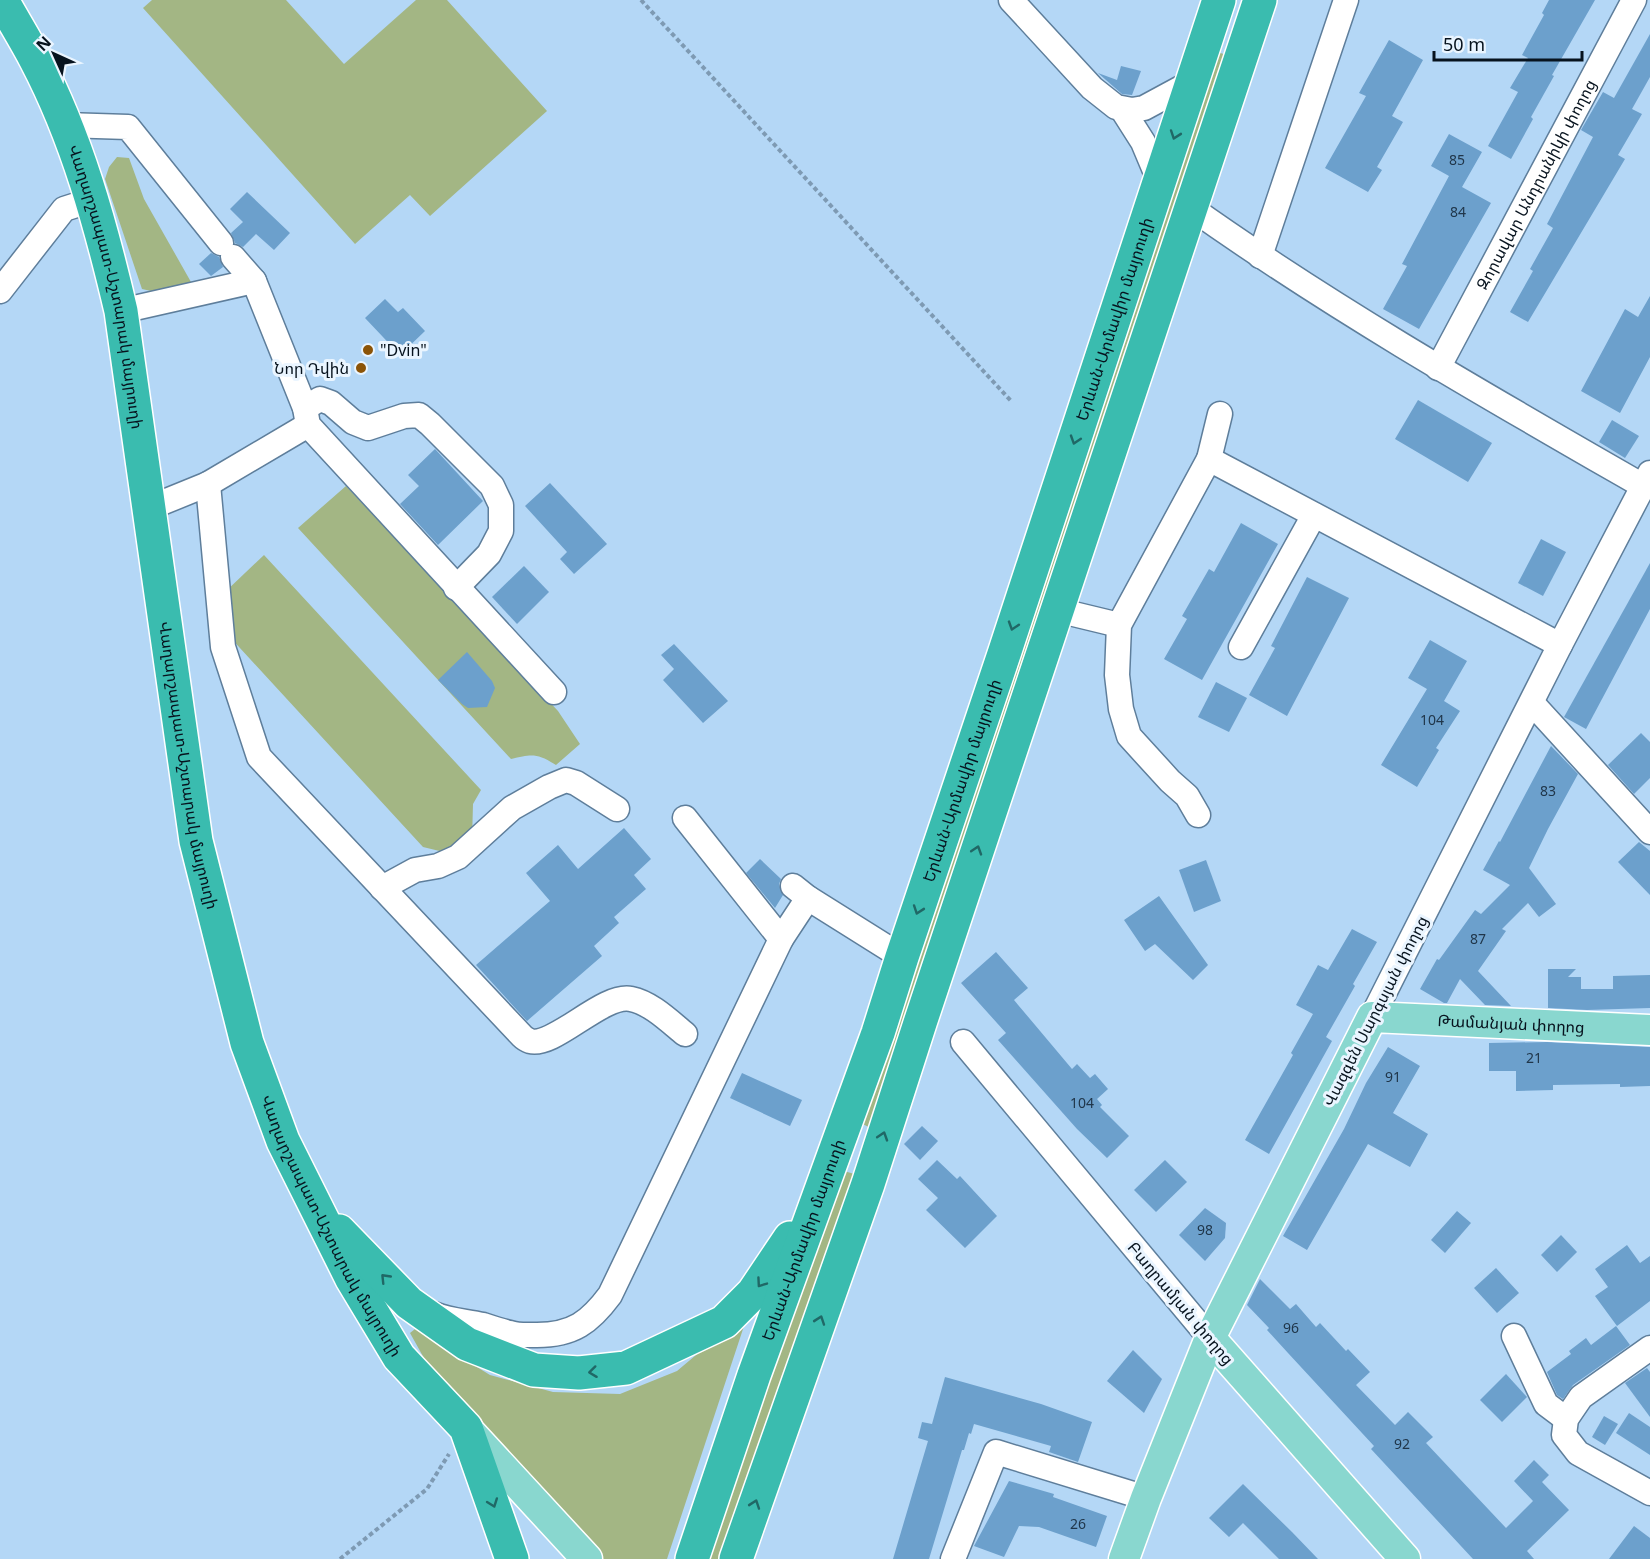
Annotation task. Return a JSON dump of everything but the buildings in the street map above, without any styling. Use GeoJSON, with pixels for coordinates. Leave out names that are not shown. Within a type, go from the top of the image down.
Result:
{"type":"FeatureCollection","features":[{"type":"Feature","properties":{"kind":"highway","name":"Վաղարշապատ-Աշտարակ մայրուղի"},"geometry":{"type":"LineString","coordinates":[[2,0],[37,61],[65,125],[107,250],[121,311],[196,841],[247,1043],[283,1141],[352,1279],[399,1358],[466,1428]]}},
{"type":"Feature","properties":{"kind":"highway"},"geometry":{"type":"LineString","coordinates":[[736,1559],[868,1184],[1260,0]]}},
{"type":"Feature","properties":{"kind":"highway"},"geometry":{"type":"LineString","coordinates":[[1215,12],[1248,38]]}},
{"type":"Feature","properties":{"kind":"highway","name":"Երևան-Արմավիր մայրուղի"},"geometry":{"type":"LineString","coordinates":[[692,1559],[754,1375],[878,1033],[1215,12]]}},
{"type":"Feature","properties":{"kind":"highway"},"geometry":{"type":"LineString","coordinates":[[315,1206],[409,1303],[467,1344],[534,1370],[579,1373],[626,1368],[724,1322],[753,1293],[793,1234],[832,1160],[838,1154],[844,1152],[862,1159],[868,1184]]}},
{"type":"Feature","properties":{"kind":"highway"},"geometry":{"type":"LineString","coordinates":[[466,1428],[512,1559]]}},
{"type":"Feature","properties":{"kind":"main road","name":"Թամանյան փողոց"},"geometry":{"type":"LineString","coordinates":[[1372,1017],[1650,1030]]}},
{"type":"Feature","properties":{"kind":"main road","name":"Վազգեն Սարգսյան փողոց"},"geometry":{"type":"LineString","coordinates":[[1124,1559],[1210,1338],[1372,1017]]}},
{"type":"Feature","properties":{"kind":"main road","name":"Բաղրամյան փողոց"},"geometry":{"type":"LineString","coordinates":[[1210,1338],[1405,1559]]}},
{"type":"Feature","properties":{"kind":"main road","name":"Վաղարշապատ-Աշտարակ մայրուղի"},"geometry":{"type":"LineString","coordinates":[[466,1428],[587,1559]]}},
{"type":"Feature","properties":{"kind":"main road","name":"Վաղարշապատ-Աշտարակ մայրուղի"},"geometry":{"type":"LineString","coordinates":[[509,1473],[558,1559]]}},
{"type":"Feature","properties":{"kind":"street"},"geometry":{"type":"LineString","coordinates":[[1011,0],[1092,88],[1116,107],[1144,108],[1194,81]]}},
{"type":"Feature","properties":{"kind":"street"},"geometry":{"type":"LineString","coordinates":[[1260,256],[1346,0]]}},
{"type":"Feature","properties":{"kind":"street","name":"Զորավար Անդրանիկի փողոց"},"geometry":{"type":"LineString","coordinates":[[1438,368],[1634,0]]}},
{"type":"Feature","properties":{"kind":"street"},"geometry":{"type":"LineString","coordinates":[[1122,109],[1143,142],[1159,180]]}},
{"type":"Feature","properties":{"kind":"street"},"geometry":{"type":"LineString","coordinates":[[65,125],[128,126],[254,281],[307,417],[456,588],[554,692]]}},
{"type":"Feature","properties":{"kind":"street"},"geometry":{"type":"LineString","coordinates":[[0,291],[64,209],[92,200]]}},
{"type":"Feature","properties":{"kind":"street"},"geometry":{"type":"LineString","coordinates":[[1190,207],[1260,256],[1438,368],[1647,480]]}},
{"type":"Feature","properties":{"kind":"street"},"geometry":{"type":"LineString","coordinates":[[121,311],[254,281]]}},
{"type":"Feature","properties":{"kind":"street"},"geometry":{"type":"LineString","coordinates":[[149,508],[208,484],[307,417],[321,399],[331,403],[353,422],[368,428],[404,416],[419,415],[492,486],[501,505],[501,531],[489,554],[456,588]]}},
{"type":"Feature","properties":{"kind":"street"},"geometry":{"type":"LineString","coordinates":[[1198,815],[1186,796],[1129,736],[1121,709],[1118,675],[1119,625],[1209,459],[1220,414]]}},
{"type":"Feature","properties":{"kind":"street"},"geometry":{"type":"LineString","coordinates":[[1209,459],[1560,645]]}},
{"type":"Feature","properties":{"kind":"street","name":"Վազգեն Սարգսյան փողոց"},"geometry":{"type":"LineString","coordinates":[[1372,1017],[1560,645],[1647,480]]}},
{"type":"Feature","properties":{"kind":"street"},"geometry":{"type":"LineString","coordinates":[[208,484],[223,647],[259,757],[522,1036],[531,1041],[544,1040],[612,1002],[628,998],[648,1005],[685,1034]]}},
{"type":"Feature","properties":{"kind":"street"},"geometry":{"type":"LineString","coordinates":[[1241,647],[1314,515]]}},
{"type":"Feature","properties":{"kind":"street"},"geometry":{"type":"LineString","coordinates":[[1057,610],[1119,625]]}},
{"type":"Feature","properties":{"kind":"street"},"geometry":{"type":"LineString","coordinates":[[1532,703],[1650,832]]}},
{"type":"Feature","properties":{"kind":"street"},"geometry":{"type":"LineString","coordinates":[[382,888],[416,870],[438,866],[458,857],[512,808],[566,780],[576,783],[617,809]]}},
{"type":"Feature","properties":{"kind":"street"},"geometry":{"type":"LineString","coordinates":[[685,818],[781,939]]}},
{"type":"Feature","properties":{"kind":"street"},"geometry":{"type":"LineString","coordinates":[[409,1303],[445,1319],[481,1325],[512,1334],[549,1335],[566,1332],[583,1324],[597,1313],[610,1295],[781,939],[801,892],[902,957]]}},
{"type":"Feature","properties":{"kind":"street","name":"Բաղրամյան փողոց"},"geometry":{"type":"LineString","coordinates":[[963,1042],[1210,1338]]}},
{"type":"Feature","properties":{"kind":"street"},"geometry":{"type":"LineString","coordinates":[[1514,1336],[1546,1404],[1566,1419]]}},
{"type":"Feature","properties":{"kind":"street"},"geometry":{"type":"LineString","coordinates":[[1650,1348],[1581,1397],[1566,1419],[1564,1435],[1578,1453],[1650,1493]]}},
{"type":"Feature","properties":{"kind":"street"},"geometry":{"type":"LineString","coordinates":[[952,1559],[996,1452],[1146,1498]]}},
{"type":"Feature","properties":{"kind":"path"},"geometry":{"type":"LineString","coordinates":[[641,0],[1012,402]]}},
{"type":"Feature","properties":{"kind":"path"},"geometry":{"type":"LineString","coordinates":[[340,1559],[427,1489],[466,1428]]}},
{"type":"Feature","properties":{"kind":"green space"},"geometry":{"type":"Polygon","coordinates":[[[152,0],[286,0],[344,64],[416,0],[447,0],[547,111],[430,216],[410,195],[355,244],[143,8],[152,0]]]}},
{"type":"Feature","properties":{"kind":"green space"},"geometry":{"type":"Polygon","coordinates":[[[1215,51],[1229,56],[874,1130],[861,1123],[1215,51]]]}},
{"type":"Feature","properties":{"kind":"green space"},"geometry":{"type":"Polygon","coordinates":[[[117,157],[129,158],[144,199],[191,282],[187,291],[142,289],[105,179],[109,167],[117,157]]]}},
{"type":"Feature","properties":{"kind":"green space"},"geometry":{"type":"Polygon","coordinates":[[[346,486],[558,711],[580,744],[556,765],[544,758],[534,756],[511,759],[298,528],[346,486]]]}},
{"type":"Feature","properties":{"kind":"green space"},"geometry":{"type":"Polygon","coordinates":[[[264,555],[481,790],[473,804],[472,840],[456,855],[423,847],[228,635],[224,593],[264,555]]]}},
{"type":"Feature","properties":{"kind":"green space"},"geometry":{"type":"Polygon","coordinates":[[[844,1171],[858,1175],[725,1559],[706,1559],[844,1171]]]}},
{"type":"Feature","properties":{"kind":"green space"},"geometry":{"type":"Polygon","coordinates":[[[744,1326],[667,1559],[595,1559],[444,1394],[410,1333],[415,1329],[490,1375],[553,1392],[620,1394],[677,1371],[721,1334],[744,1326]]]}},
{"type":"Feature","properties":{"kind":"place","name":"\"Dvin\""},"geometry":{"type":"Point","coordinates":[368,350]}},
{"type":"Feature","properties":{"kind":"place","name":"Նոր Դվին"},"geometry":{"type":"Point","coordinates":[361,368]}}]}
